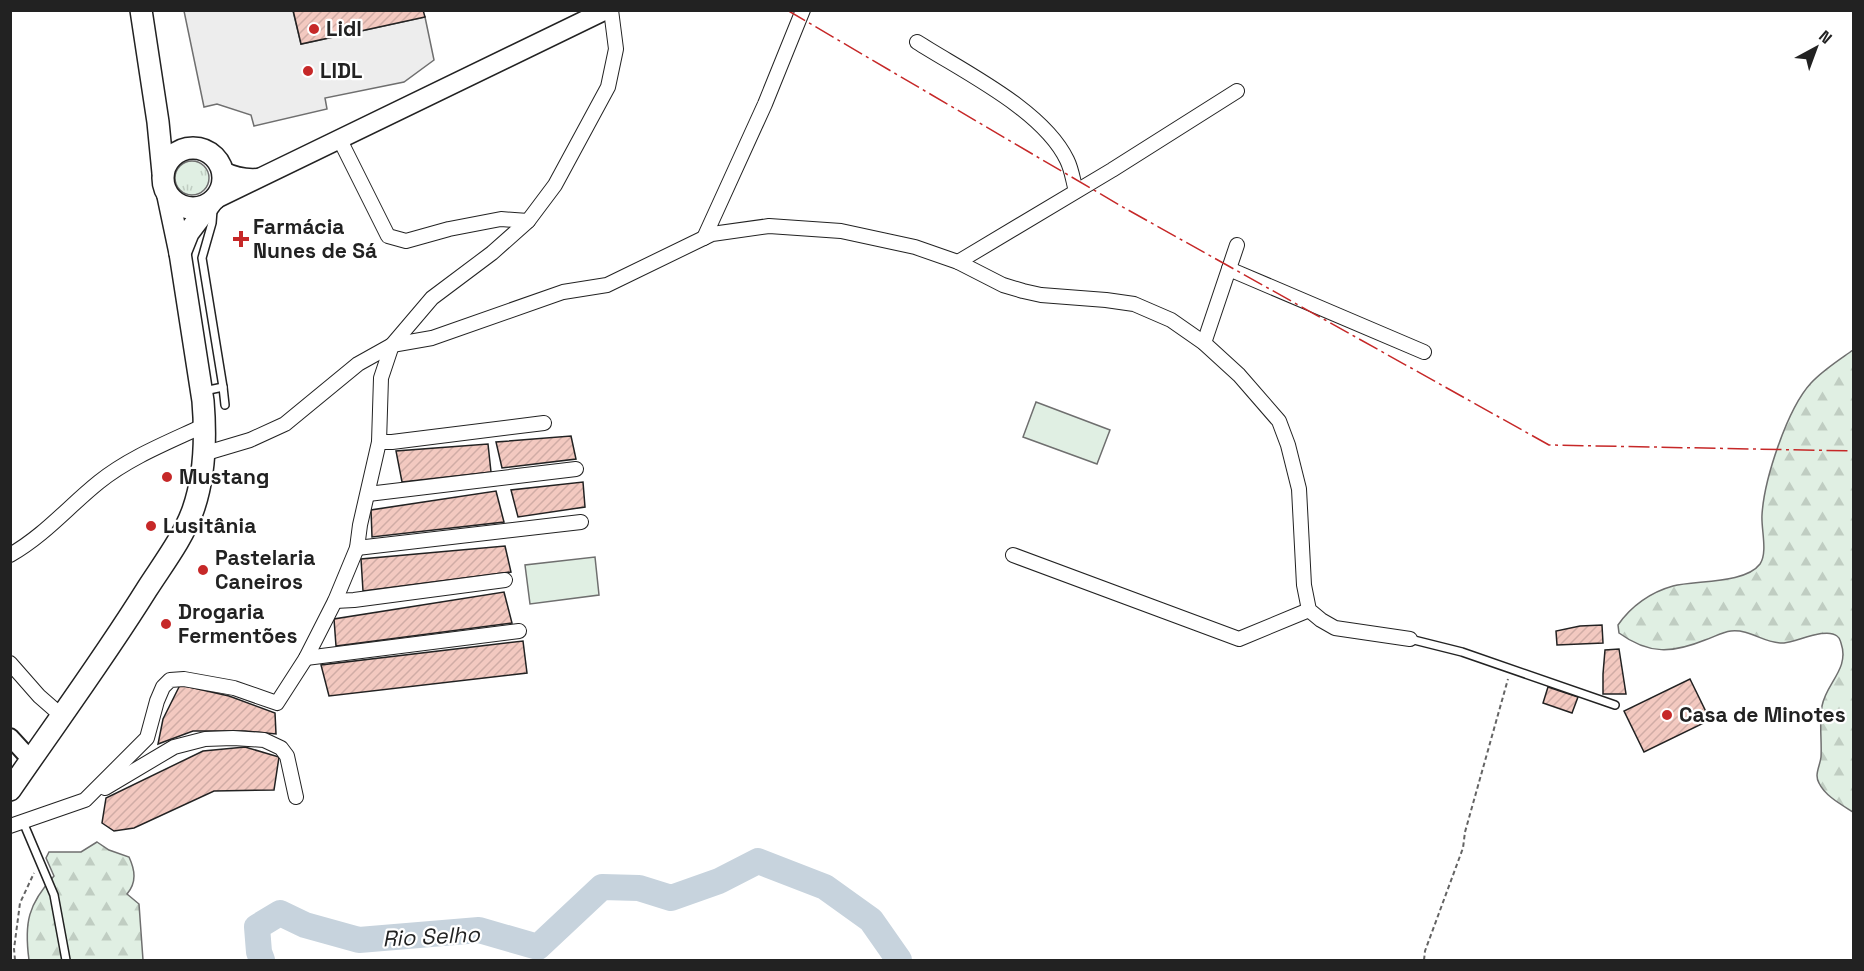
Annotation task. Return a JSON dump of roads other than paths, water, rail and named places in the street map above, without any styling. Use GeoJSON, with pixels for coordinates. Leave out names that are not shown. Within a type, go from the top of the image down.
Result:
{"type":"FeatureCollection","features":[{"type":"Feature","properties":{"kind":"main road"},"geometry":{"type":"LineString","coordinates":[[10,790],[123,628],[179,539],[193,510],[202,470],[205,425],[202,391],[180,253],[168,196],[163,185],[158,122],[141,10]]}},
{"type":"Feature","properties":{"kind":"main road"},"geometry":{"type":"LineString","coordinates":[[168,196],[177,204],[187,208],[199,208],[606,10]]}},
{"type":"Feature","properties":{"kind":"main road"},"geometry":{"type":"LineString","coordinates":[[158,122],[171,137],[189,147],[206,150],[213,154],[223,171],[222,190],[188,233],[180,253]]}},
{"type":"Feature","properties":{"kind":"main road"},"geometry":{"type":"LineString","coordinates":[[163,173],[168,161],[177,152],[189,147]]}},
{"type":"Feature","properties":{"kind":"main road"},"geometry":{"type":"LineString","coordinates":[[223,171],[247,179],[262,177]]}},
{"type":"Feature","properties":{"kind":"street"},"geometry":{"type":"LineString","coordinates":[[85,800],[147,738],[160,694],[170,680],[184,679],[234,688],[277,703],[306,658],[335,601],[357,548],[373,461],[379,442],[381,378],[392,345],[432,298],[492,253],[528,221],[555,185],[608,87],[616,50],[611,10]]}},
{"type":"Feature","properties":{"kind":"street"},"geometry":{"type":"LineString","coordinates":[[704,238],[765,104],[803,10]]}},
{"type":"Feature","properties":{"kind":"street"},"geometry":{"type":"LineString","coordinates":[[917,42],[1018,106],[1046,130],[1067,160],[1076,191]]}},
{"type":"Feature","properties":{"kind":"street"},"geometry":{"type":"LineString","coordinates":[[958,262],[1237,90]]}},
{"type":"Feature","properties":{"kind":"street"},"geometry":{"type":"LineString","coordinates":[[340,140],[388,236],[406,241],[449,228],[501,219],[528,221]]}},
{"type":"Feature","properties":{"kind":"street"},"geometry":{"type":"LineString","coordinates":[[203,454],[250,440],[285,424],[358,364],[392,345],[432,338],[563,292],[607,285],[712,234],[769,226],[841,231],[915,247],[958,262],[1003,285],[1041,295],[1134,304],[1171,320],[1204,343],[1239,375],[1279,421],[1288,445],[1299,489],[1304,585],[1309,610],[1335,628],[1410,639]]}},
{"type":"Feature","properties":{"kind":"street"},"geometry":{"type":"LineString","coordinates":[[1204,343],[1237,245]]}},
{"type":"Feature","properties":{"kind":"street"},"geometry":{"type":"LineString","coordinates":[[1229,268],[1424,352]]}},
{"type":"Feature","properties":{"kind":"street"},"geometry":{"type":"LineString","coordinates":[[379,442],[544,423]]}},
{"type":"Feature","properties":{"kind":"street"},"geometry":{"type":"LineString","coordinates":[[10,555],[38,538],[98,482],[120,466],[205,425]]}},
{"type":"Feature","properties":{"kind":"street"},"geometry":{"type":"LineString","coordinates":[[368,494],[576,469]]}},
{"type":"Feature","properties":{"kind":"street"},"geometry":{"type":"LineString","coordinates":[[357,548],[581,522]]}},
{"type":"Feature","properties":{"kind":"street"},"geometry":{"type":"LineString","coordinates":[[1013,555],[1239,639],[1309,610]]}},
{"type":"Feature","properties":{"kind":"street"},"geometry":{"type":"LineString","coordinates":[[335,601],[506,580]]}},
{"type":"Feature","properties":{"kind":"street"},"geometry":{"type":"LineString","coordinates":[[306,658],[519,632]]}},
{"type":"Feature","properties":{"kind":"street"},"geometry":{"type":"LineString","coordinates":[[10,663],[39,696],[63,717]]}},
{"type":"Feature","properties":{"kind":"street"},"geometry":{"type":"LineString","coordinates":[[10,737],[31,760]]}},
{"type":"Feature","properties":{"kind":"street"},"geometry":{"type":"LineString","coordinates":[[17,824],[85,800],[174,747],[205,739],[264,740],[281,748],[287,756],[296,797]]}},
{"type":"Feature","properties":{"kind":"lane"},"geometry":{"type":"LineString","coordinates":[[213,202],[212,223],[202,258],[225,405]]}},
{"type":"Feature","properties":{"kind":"lane"},"geometry":{"type":"LineString","coordinates":[[202,391],[223,387]]}},
{"type":"Feature","properties":{"kind":"lane"},"geometry":{"type":"LineString","coordinates":[[1410,639],[1462,651],[1615,705]]}},
{"type":"Feature","properties":{"kind":"lane"},"geometry":{"type":"LineString","coordinates":[[17,824],[40,860],[54,895],[66,960]]}},
{"type":"Feature","properties":{"kind":"waterway","name":"Rio Selho"},"geometry":{"type":"LineString","coordinates":[[262,960],[257,927],[280,913],[305,925],[359,940],[479,930],[538,947],[602,887],[639,888],[671,898],[719,881],[758,861],[825,887],[871,920],[899,960]]}},
{"type":"Feature","properties":{"kind":"place","name":"Lidl"},"geometry":{"type":"Point","coordinates":[314,29]}},
{"type":"Feature","properties":{"kind":"place","name":"LIDL"},"geometry":{"type":"Point","coordinates":[308,71]}},
{"type":"Feature","properties":{"kind":"place","name":"Farmácia Nunes de Sá"},"geometry":{"type":"Point","coordinates":[241,239]}},
{"type":"Feature","properties":{"kind":"place","name":"Mustang"},"geometry":{"type":"Point","coordinates":[167,477]}},
{"type":"Feature","properties":{"kind":"place","name":"Lusitânia"},"geometry":{"type":"Point","coordinates":[151,526]}},
{"type":"Feature","properties":{"kind":"place","name":"Pastelaria Caneiros"},"geometry":{"type":"Point","coordinates":[203,570]}},
{"type":"Feature","properties":{"kind":"place","name":"Drogaria Fermentões"},"geometry":{"type":"Point","coordinates":[166,624]}},
{"type":"Feature","properties":{"kind":"place","name":"Casa de Minotes"},"geometry":{"type":"Point","coordinates":[1667,715]}}]}
